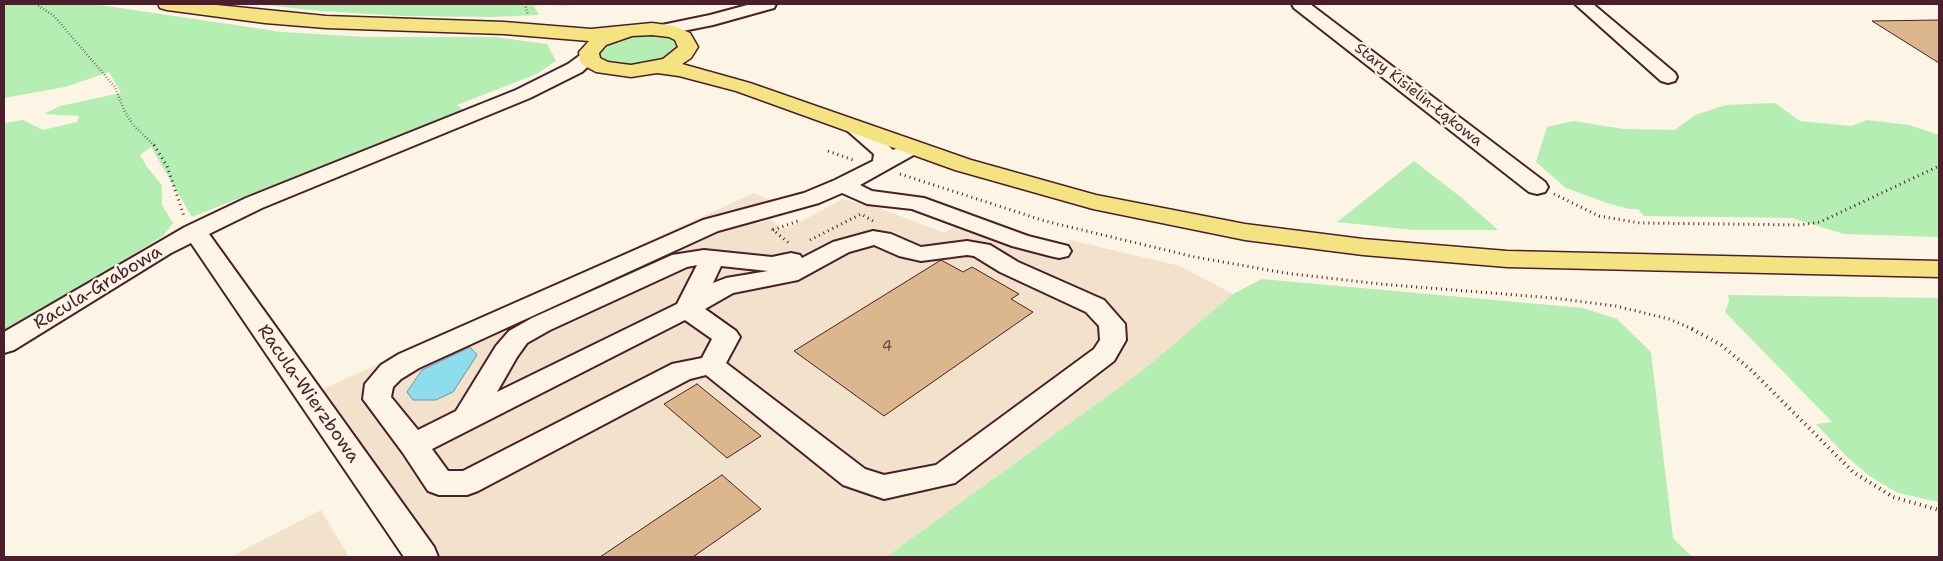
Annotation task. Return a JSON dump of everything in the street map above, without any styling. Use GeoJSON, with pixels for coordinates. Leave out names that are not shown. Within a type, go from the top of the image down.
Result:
{"type":"FeatureCollection","features":[{"type":"Feature","properties":{"kind":"main road"},"geometry":{"type":"LineString","coordinates":[[166,4],[265,17],[326,22],[591,35],[616,34],[640,29],[663,30],[683,37],[686,48],[743,87]]}},
{"type":"Feature","properties":{"kind":"main road"},"geometry":{"type":"LineString","coordinates":[[543,32],[590,52]]}},
{"type":"Feature","properties":{"kind":"main road"},"geometry":{"type":"LineString","coordinates":[[616,34],[599,41],[590,52],[590,61],[596,66],[611,70],[631,71],[657,67],[670,63],[686,48]]}},
{"type":"Feature","properties":{"kind":"main road"},"geometry":{"type":"LineString","coordinates":[[657,67],[680,70],[743,87],[963,165],[1093,202],[1189,222],[1297,239],[1430,254],[1507,259],[1939,269]]}},
{"type":"Feature","properties":{"kind":"street"},"geometry":{"type":"LineString","coordinates":[[663,30],[741,13],[768,4]]}},
{"type":"Feature","properties":{"kind":"street","name":"Stary Kisielin-Łąkowa"},"geometry":{"type":"LineString","coordinates":[[1300,4],[1537,187]]}},
{"type":"Feature","properties":{"kind":"street"},"geometry":{"type":"LineString","coordinates":[[1583,4],[1668,77]]}},
{"type":"Feature","properties":{"kind":"street"},"geometry":{"type":"LineString","coordinates":[[686,48],[702,32],[741,13]]}},
{"type":"Feature","properties":{"kind":"street"},"geometry":{"type":"LineString","coordinates":[[523,94],[575,68],[590,52]]}},
{"type":"Feature","properties":{"kind":"street"},"geometry":{"type":"LineString","coordinates":[[523,94],[611,70]]}},
{"type":"Feature","properties":{"kind":"street","name":"Racula-Grabowa"},"geometry":{"type":"LineString","coordinates":[[4,344],[193,232],[254,203],[523,94]]}},
{"type":"Feature","properties":{"kind":"street"},"geometry":{"type":"LineString","coordinates":[[852,126],[882,149],[885,154],[880,166]]}},
{"type":"Feature","properties":{"kind":"street"},"geometry":{"type":"LineString","coordinates":[[687,309],[727,337],[711,365],[682,371],[467,483],[439,483],[414,445],[377,399],[379,384],[390,372],[409,361],[711,225],[766,221],[776,206],[812,198],[843,185],[912,148]]}},
{"type":"Feature","properties":{"kind":"street"},"geometry":{"type":"LineString","coordinates":[[843,185],[867,197],[916,203],[1020,241],[1059,251]]}},
{"type":"Feature","properties":{"kind":"street"},"geometry":{"type":"LineString","coordinates":[[679,239],[756,229],[781,222],[812,198]]}},
{"type":"Feature","properties":{"kind":"street","name":"Racula-Wierzbowa"},"geometry":{"type":"LineString","coordinates":[[193,232],[200,239],[422,557]]}},
{"type":"Feature","properties":{"kind":"street"},"geometry":{"type":"LineString","coordinates":[[467,418],[506,352],[518,337],[542,324],[681,260],[704,257],[772,264],[803,258],[873,238],[883,239],[908,251],[921,254],[967,248],[981,250],[1009,267],[1095,306],[1112,324],[1113,340],[1104,355],[944,475],[884,487],[854,477],[711,365]]}},
{"type":"Feature","properties":{"kind":"street"},"geometry":{"type":"LineString","coordinates":[[414,445],[687,309],[726,286],[789,275],[841,247]]}},
{"type":"Feature","properties":{"kind":"street"},"geometry":{"type":"LineString","coordinates":[[687,309],[713,258]]}},
{"type":"Feature","properties":{"kind":"path"},"geometry":{"type":"LineString","coordinates":[[36,4],[54,16],[115,87],[124,110],[133,125],[153,143],[167,166],[183,214],[193,232]]}},
{"type":"Feature","properties":{"kind":"path"},"geometry":{"type":"LineString","coordinates":[[880,166],[1045,221],[1196,257],[1284,273],[1370,283],[1553,298],[1616,306],[1669,319],[1697,331],[1721,345],[1750,369],[1853,472],[1893,497],[1939,510]]}},
{"type":"Feature","properties":{"kind":"path"},"geometry":{"type":"LineString","coordinates":[[1537,187],[1599,216],[1640,223],[1800,224],[1820,222],[1939,166]]}},
{"type":"Feature","properties":{"kind":"path"},"geometry":{"type":"LineString","coordinates":[[766,221],[801,219]]}},
{"type":"Feature","properties":{"kind":"shaded area"},"geometry":{"type":"Polygon","coordinates":[[[754,193],[774,202],[753,219],[758,224],[770,219],[782,229],[802,221],[843,199],[876,207],[945,233],[955,226],[1060,259],[1070,240],[1180,266],[1233,294],[1143,370],[886,557],[436,557],[395,501],[400,497],[398,493],[391,495],[319,391],[754,193]]]}},
{"type":"Feature","properties":{"kind":"shaded area"},"geometry":{"type":"Polygon","coordinates":[[[321,510],[349,557],[230,557],[321,510]]]}},
{"type":"Feature","properties":{"kind":"green space"},"geometry":{"type":"Polygon","coordinates":[[[4,4],[93,4],[282,32],[367,37],[494,37],[547,44],[556,61],[537,74],[457,105],[464,110],[192,217],[151,147],[140,155],[162,185],[162,205],[173,223],[163,236],[4,334],[4,123],[23,120],[43,130],[77,122],[79,116],[44,114],[60,106],[121,93],[109,72],[65,87],[4,98],[4,4]]]}},
{"type":"Feature","properties":{"kind":"green space"},"geometry":{"type":"Polygon","coordinates":[[[257,4],[548,4],[534,6],[539,15],[492,17],[403,16],[320,11],[257,4]]]}},
{"type":"Feature","properties":{"kind":"green space"},"geometry":{"type":"Polygon","coordinates":[[[548,4],[580,4],[562,6],[548,4]]]}},
{"type":"Feature","properties":{"kind":"green space"},"geometry":{"type":"Polygon","coordinates":[[[659,33],[675,39],[677,44],[676,49],[663,59],[627,66],[607,63],[598,54],[600,48],[624,35],[659,33]]]}},
{"type":"Feature","properties":{"kind":"green space"},"geometry":{"type":"Polygon","coordinates":[[[1775,103],[1800,121],[1852,126],[1867,120],[1909,125],[1939,135],[1939,237],[1844,234],[1792,218],[1644,216],[1638,209],[1629,209],[1607,203],[1566,188],[1536,162],[1547,127],[1573,121],[1624,129],[1675,130],[1695,115],[1726,105],[1775,103]]]}},
{"type":"Feature","properties":{"kind":"green space"},"geometry":{"type":"Polygon","coordinates":[[[1414,161],[1462,198],[1498,230],[1413,230],[1337,222],[1414,161]]]}},
{"type":"Feature","properties":{"kind":"green space"},"geometry":{"type":"Polygon","coordinates":[[[1262,279],[1583,308],[1617,319],[1651,352],[1673,538],[1692,557],[886,557],[1143,370],[1233,294],[1262,279]]]}},
{"type":"Feature","properties":{"kind":"green space"},"geometry":{"type":"Polygon","coordinates":[[[1728,295],[1939,298],[1939,502],[1898,493],[1868,475],[1845,455],[1816,424],[1832,422],[1725,312],[1729,301],[1728,295]]]}},
{"type":"Feature","properties":{"kind":"water"},"geometry":{"type":"Polygon","coordinates":[[[470,347],[477,355],[453,392],[436,400],[413,400],[407,392],[422,370],[470,347]]]}},
{"type":"Feature","properties":{"kind":"building"},"geometry":{"type":"Polygon","coordinates":[[[1939,20],[1939,63],[1872,21],[1939,20]]]}},
{"type":"Feature","properties":{"kind":"building"},"geometry":{"type":"Polygon","coordinates":[[[941,260],[963,272],[972,267],[1019,294],[1011,299],[1033,312],[884,416],[794,351],[941,260]]]}},
{"type":"Feature","properties":{"kind":"building"},"geometry":{"type":"Polygon","coordinates":[[[697,384],[761,436],[727,458],[664,404],[697,384]]]}},
{"type":"Feature","properties":{"kind":"building"},"geometry":{"type":"Polygon","coordinates":[[[722,475],[761,509],[693,557],[600,557],[722,475]]]}}]}
